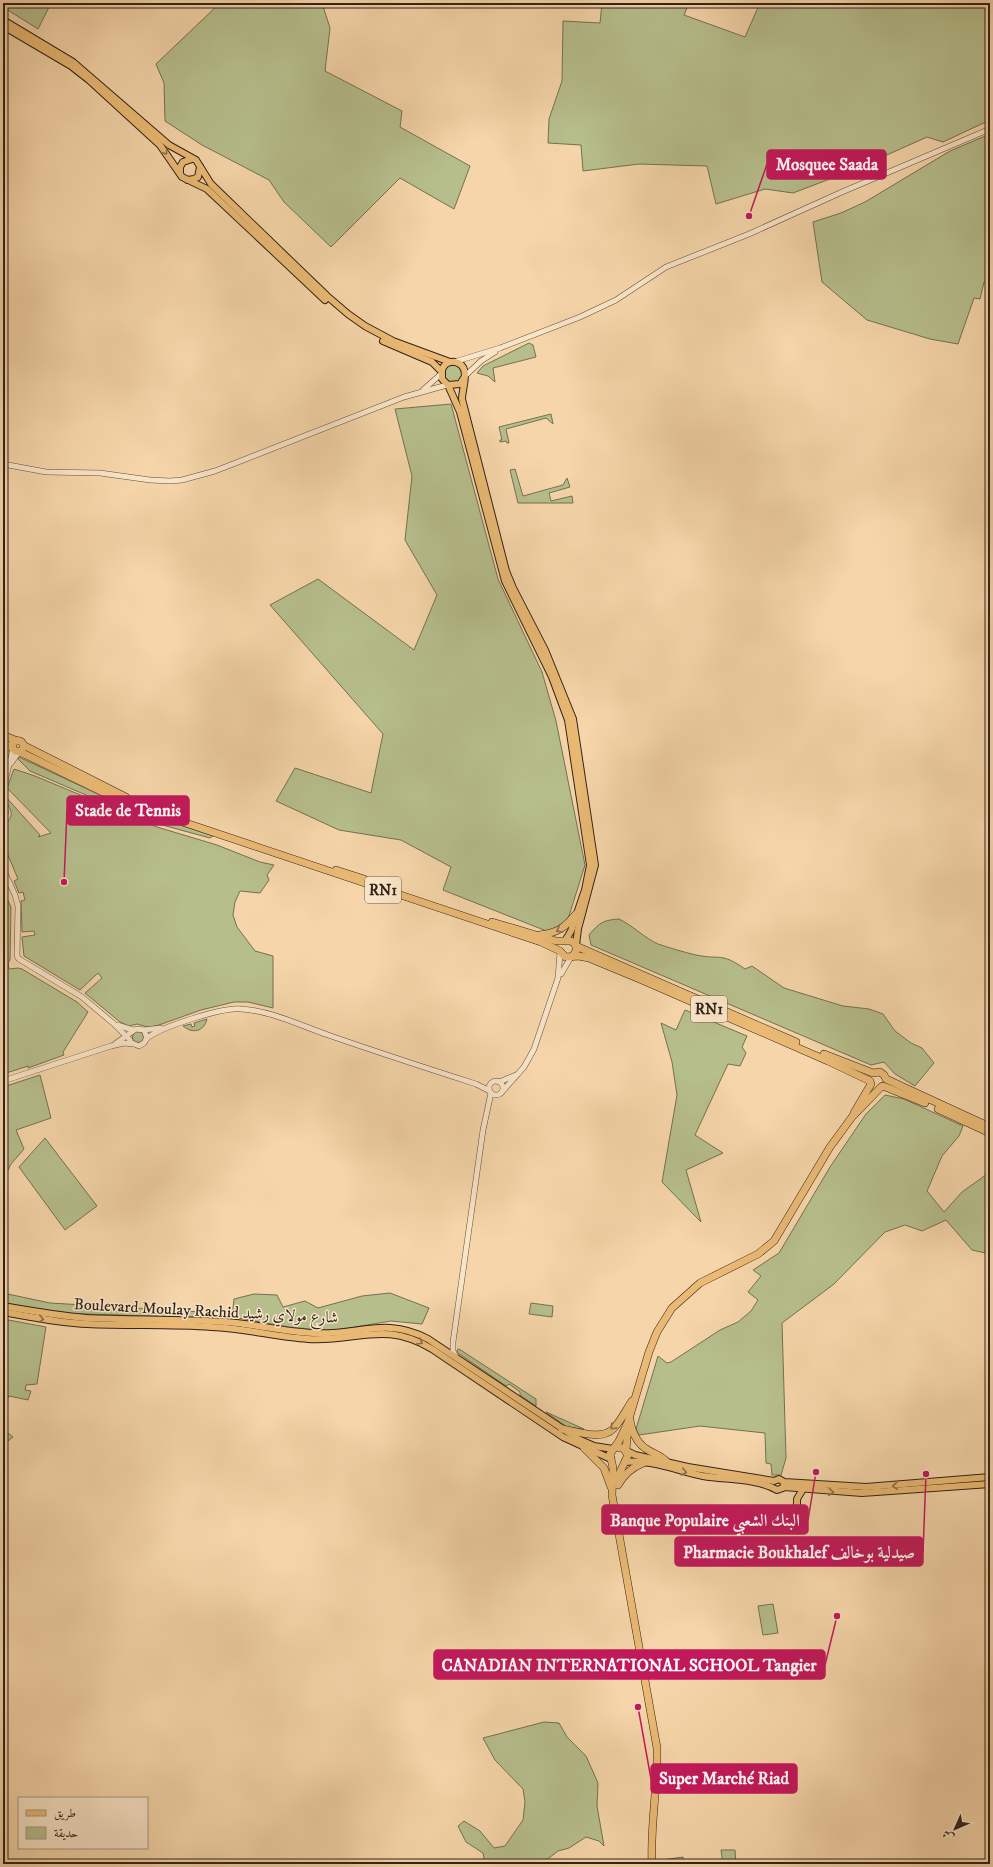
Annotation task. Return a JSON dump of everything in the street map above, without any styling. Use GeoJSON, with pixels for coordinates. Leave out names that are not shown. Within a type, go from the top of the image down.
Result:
{"type":"FeatureCollection","features":[{"type":"Feature","properties":{"kind":"highway"},"geometry":{"type":"LineString","coordinates":[[3,736],[17,741],[14,743],[18,749]]}},
{"type":"Feature","properties":{"kind":"highway","name":"RN1"},"geometry":{"type":"LineString","coordinates":[[3,742],[126,796],[198,824],[483,919],[556,941],[571,941],[576,945],[818,1052],[874,1073],[880,1072],[886,1079],[990,1127]]}},
{"type":"Feature","properties":{"kind":"highway","name":"RN1"},"geometry":{"type":"LineString","coordinates":[[18,749],[103,792],[147,810],[541,942],[560,952],[565,957],[572,956],[589,958],[828,1061],[870,1082],[875,1088],[882,1087],[921,1102],[990,1134]]}},
{"type":"Feature","properties":{"kind":"highway"},"geometry":{"type":"LineString","coordinates":[[536,935],[550,934],[562,929],[576,914]]}},
{"type":"Feature","properties":{"kind":"highway"},"geometry":{"type":"LineString","coordinates":[[560,952],[561,944],[565,941]]}},
{"type":"Feature","properties":{"kind":"highway"},"geometry":{"type":"LineString","coordinates":[[572,956],[576,952],[576,945]]}},
{"type":"Feature","properties":{"kind":"highway"},"geometry":{"type":"LineString","coordinates":[[852,1117],[874,1073]]}},
{"type":"Feature","properties":{"kind":"highway"},"geometry":{"type":"LineString","coordinates":[[612,1492],[613,1476],[610,1454],[629,1420],[656,1336],[672,1308],[700,1283],[758,1254],[774,1241],[830,1147],[852,1117],[882,1087],[886,1079]]}},
{"type":"Feature","properties":{"kind":"highway"},"geometry":{"type":"LineString","coordinates":[[562,1429],[589,1434],[608,1433],[616,1426],[636,1396]]}},
{"type":"Feature","properties":{"kind":"highway"},"geometry":{"type":"LineString","coordinates":[[612,1492],[627,1458],[629,1420]]}},
{"type":"Feature","properties":{"kind":"highway"},"geometry":{"type":"LineString","coordinates":[[629,1420],[632,1430],[641,1445],[661,1456],[667,1462]]}},
{"type":"Feature","properties":{"kind":"highway"},"geometry":{"type":"LineString","coordinates":[[614,1448],[621,1447],[627,1451]]}},
{"type":"Feature","properties":{"kind":"highway"},"geometry":{"type":"LineString","coordinates":[[584,1448],[604,1468],[612,1492],[657,1748],[657,1777],[651,1847],[652,1864]]}},
{"type":"Feature","properties":{"kind":"highway"},"geometry":{"type":"LineString","coordinates":[[612,1460],[618,1464],[624,1463]]}},
{"type":"Feature","properties":{"kind":"highway"},"geometry":{"type":"LineString","coordinates":[[612,1492],[627,1472],[633,1467],[644,1463]]}},
{"type":"Feature","properties":{"kind":"main road"},"geometry":{"type":"LineString","coordinates":[[3,20],[77,65],[169,145],[192,159],[200,166],[210,184],[327,296],[348,314],[365,326],[393,341],[461,365],[464,370],[465,377],[462,399],[508,578],[545,650],[573,719],[594,865],[578,929],[576,945]]}},
{"type":"Feature","properties":{"kind":"main road"},"geometry":{"type":"LineString","coordinates":[[3,26],[77,70],[160,146],[187,180],[207,189],[346,318],[378,338],[432,362],[441,372],[442,379],[448,385],[460,412],[505,581],[541,652],[567,716],[590,865],[589,875],[571,931],[565,941]]}},
{"type":"Feature","properties":{"kind":"main road"},"geometry":{"type":"LineString","coordinates":[[181,174],[181,164],[187,159],[192,159]]}},
{"type":"Feature","properties":{"kind":"main road"},"geometry":{"type":"LineString","coordinates":[[187,180],[198,177],[200,173],[200,166]]}},
{"type":"Feature","properties":{"kind":"main road"},"geometry":{"type":"LineString","coordinates":[[441,372],[445,365],[452,362]]}},
{"type":"Feature","properties":{"kind":"main road"},"geometry":{"type":"LineString","coordinates":[[448,385],[460,384],[465,377]]}},
{"type":"Feature","properties":{"kind":"main road","name":"Boulevard Moulay Rachid شارع مولاي رشيد"},"geometry":{"type":"LineString","coordinates":[[3,1306],[86,1318],[227,1322],[307,1333],[334,1333],[378,1327],[394,1327],[419,1334],[584,1442],[604,1448],[614,1448]]}},
{"type":"Feature","properties":{"kind":"main road","name":"Boulevard Moulay Rachid شارع مولاي رشيد"},"geometry":{"type":"LineString","coordinates":[[3,1312],[66,1322],[212,1326],[306,1338],[326,1339],[381,1332],[401,1335],[418,1340],[557,1433],[584,1448],[612,1460]]}},
{"type":"Feature","properties":{"kind":"main road"},"geometry":{"type":"LineString","coordinates":[[627,1451],[635,1455],[773,1484],[779,1490],[784,1484]]}},
{"type":"Feature","properties":{"kind":"main road"},"geometry":{"type":"LineString","coordinates":[[624,1463],[644,1463],[700,1475],[773,1484],[779,1479],[784,1484],[803,1489],[862,1493],[990,1484]]}},
{"type":"Feature","properties":{"kind":"main road"},"geometry":{"type":"LineString","coordinates":[[784,1484],[871,1487],[990,1477]]}},
{"type":"Feature","properties":{"kind":"main road"},"geometry":{"type":"LineString","coordinates":[[797,1509],[797,1499],[803,1489]]}},
{"type":"Feature","properties":{"kind":"street"},"geometry":{"type":"LineString","coordinates":[[452,362],[500,348],[580,317],[616,300],[671,265],[742,237],[842,192],[990,129]]}},
{"type":"Feature","properties":{"kind":"street"},"geometry":{"type":"LineString","coordinates":[[465,377],[482,361],[500,348]]}},
{"type":"Feature","properties":{"kind":"street"},"geometry":{"type":"LineString","coordinates":[[422,391],[441,372]]}},
{"type":"Feature","properties":{"kind":"street"},"geometry":{"type":"LineString","coordinates":[[3,464],[46,472],[85,472],[150,480],[182,480],[215,471],[422,391],[448,385]]}},
{"type":"Feature","properties":{"kind":"street"},"geometry":{"type":"LineString","coordinates":[[3,789],[4,780],[9,766],[18,749]]}},
{"type":"Feature","properties":{"kind":"street"},"geometry":{"type":"LineString","coordinates":[[3,806],[6,812],[3,819]]}},
{"type":"Feature","properties":{"kind":"street"},"geometry":{"type":"LineString","coordinates":[[3,869],[15,895],[18,906],[18,959],[82,997],[142,1045],[146,1040],[168,1028],[224,1010],[239,1008],[257,1010],[283,1017],[344,1040],[476,1084],[495,1095],[500,1094]]}},
{"type":"Feature","properties":{"kind":"street"},"geometry":{"type":"LineString","coordinates":[[558,978],[560,952]]}},
{"type":"Feature","properties":{"kind":"street"},"geometry":{"type":"LineString","coordinates":[[488,1110],[528,1061],[534,1049],[558,978],[572,956]]}},
{"type":"Feature","properties":{"kind":"street"},"geometry":{"type":"LineString","coordinates":[[110,1020],[131,1037]]}},
{"type":"Feature","properties":{"kind":"street"},"geometry":{"type":"LineString","coordinates":[[111,1046],[126,1043],[139,1028],[144,1030],[168,1028]]}},
{"type":"Feature","properties":{"kind":"street"},"geometry":{"type":"LineString","coordinates":[[144,1030],[147,1035],[146,1040]]}},
{"type":"Feature","properties":{"kind":"street"},"geometry":{"type":"LineString","coordinates":[[3,1081],[111,1046],[131,1037]]}},
{"type":"Feature","properties":{"kind":"street"},"geometry":{"type":"LineString","coordinates":[[476,1084],[498,1082],[519,1073]]}},
{"type":"Feature","properties":{"kind":"street"},"geometry":{"type":"LineString","coordinates":[[498,1082],[503,1087],[500,1094]]}},
{"type":"Feature","properties":{"kind":"street"},"geometry":{"type":"LineString","coordinates":[[456,1358],[453,1350],[453,1342],[483,1130],[491,1092],[490,1086],[492,1083]]}},
{"type":"Feature","properties":{"kind":"street"},"geometry":{"type":"LineString","coordinates":[[439,1347],[447,1347],[453,1342]]}},
{"type":"Feature","properties":{"kind":"green space"},"geometry":{"type":"Polygon","coordinates":[[[3,3],[51,3],[38,29],[3,7],[3,3]]]}},
{"type":"Feature","properties":{"kind":"green space"},"geometry":{"type":"Polygon","coordinates":[[[220,3],[322,3],[330,28],[325,71],[402,111],[400,127],[470,166],[454,209],[400,178],[331,247],[284,202],[269,180],[202,145],[165,121],[164,83],[156,64],[220,3]]]}},
{"type":"Feature","properties":{"kind":"green space"},"geometry":{"type":"Polygon","coordinates":[[[602,3],[689,3],[684,15],[745,37],[760,3],[990,3],[990,120],[943,142],[927,137],[851,171],[793,193],[765,189],[716,204],[707,166],[639,164],[583,171],[581,145],[548,143],[549,119],[562,81],[563,21],[600,23],[602,3]]]}},
{"type":"Feature","properties":{"kind":"green space"},"geometry":{"type":"Polygon","coordinates":[[[990,134],[990,281],[984,282],[980,299],[974,298],[958,344],[930,339],[867,320],[822,282],[813,222],[841,213],[865,202],[950,151],[990,134]]]}},
{"type":"Feature","properties":{"kind":"green space"},"geometry":{"type":"Polygon","coordinates":[[[529,343],[533,345],[536,357],[493,368],[495,382],[488,376],[477,373],[483,366],[529,343]]]}},
{"type":"Feature","properties":{"kind":"green space"},"geometry":{"type":"Polygon","coordinates":[[[449,365],[457,365],[462,370],[460,381],[457,383],[449,383],[444,378],[444,370],[449,365]]]}},
{"type":"Feature","properties":{"kind":"green space"},"geometry":{"type":"Polygon","coordinates":[[[451,404],[498,579],[542,672],[556,721],[585,865],[569,916],[554,934],[443,890],[451,867],[401,840],[339,830],[276,801],[295,768],[371,793],[383,734],[270,605],[318,579],[414,650],[437,595],[405,540],[412,476],[395,409],[451,404]]]}},
{"type":"Feature","properties":{"kind":"green space"},"geometry":{"type":"Polygon","coordinates":[[[551,414],[553,424],[546,418],[506,429],[509,443],[506,441],[500,442],[500,440],[502,440],[499,427],[551,414]]]}},
{"type":"Feature","properties":{"kind":"green space"},"geometry":{"type":"Polygon","coordinates":[[[515,469],[523,496],[563,485],[567,478],[570,487],[549,493],[551,501],[572,496],[573,503],[518,503],[510,470],[515,469]]]}},
{"type":"Feature","properties":{"kind":"green space"},"geometry":{"type":"Polygon","coordinates":[[[19,757],[102,796],[150,815],[213,836],[210,838],[144,820],[30,771],[18,759],[19,757]]]}},
{"type":"Feature","properties":{"kind":"green space"},"geometry":{"type":"Polygon","coordinates":[[[14,769],[35,776],[157,827],[217,845],[260,862],[274,865],[267,875],[269,880],[260,893],[240,891],[235,902],[233,915],[237,927],[255,951],[273,956],[273,1008],[248,1002],[234,1002],[201,1010],[156,1026],[148,1027],[137,1024],[129,1026],[120,1022],[85,993],[102,978],[98,973],[80,990],[24,956],[22,937],[35,935],[34,931],[22,932],[21,901],[25,900],[23,892],[19,893],[14,881],[18,879],[5,848],[3,848],[3,826],[8,822],[11,814],[5,796],[40,835],[38,837],[51,833],[7,788],[14,769]]]}},
{"type":"Feature","properties":{"kind":"green space"},"geometry":{"type":"Polygon","coordinates":[[[3,890],[11,907],[9,969],[22,969],[77,1002],[88,1012],[63,1052],[64,1055],[28,1068],[28,1066],[3,1074],[3,890]]]}},
{"type":"Feature","properties":{"kind":"green space"},"geometry":{"type":"Polygon","coordinates":[[[619,919],[658,944],[696,955],[725,958],[745,969],[752,966],[784,988],[843,1006],[869,1009],[883,1014],[895,1031],[911,1043],[922,1048],[934,1063],[915,1086],[895,1074],[884,1062],[871,1065],[591,945],[589,935],[596,928],[605,921],[619,919]]]}},
{"type":"Feature","properties":{"kind":"green space"},"geometry":{"type":"Polygon","coordinates":[[[685,1010],[747,1036],[742,1047],[746,1053],[740,1066],[728,1064],[695,1135],[723,1153],[686,1170],[701,1222],[662,1182],[677,1095],[672,1062],[661,1023],[676,1030],[685,1010]]]}},
{"type":"Feature","properties":{"kind":"green space"},"geometry":{"type":"Polygon","coordinates":[[[207,1019],[203,1027],[194,1031],[186,1029],[183,1026],[191,1024],[192,1027],[195,1026],[194,1023],[207,1019]]]}},
{"type":"Feature","properties":{"kind":"green space"},"geometry":{"type":"Polygon","coordinates":[[[138,1031],[142,1033],[144,1037],[142,1041],[138,1043],[134,1041],[132,1037],[134,1033],[138,1031]]]}},
{"type":"Feature","properties":{"kind":"green space"},"geometry":{"type":"Polygon","coordinates":[[[40,1075],[51,1118],[16,1130],[24,1149],[11,1164],[4,1178],[3,1087],[40,1075]]]}},
{"type":"Feature","properties":{"kind":"green space"},"geometry":{"type":"Polygon","coordinates":[[[885,1095],[904,1099],[963,1126],[959,1136],[942,1156],[927,1191],[944,1212],[962,1192],[990,1172],[990,1254],[972,1250],[946,1220],[922,1231],[905,1225],[885,1232],[834,1284],[782,1323],[786,1458],[781,1475],[772,1475],[771,1464],[766,1463],[765,1433],[700,1426],[639,1435],[636,1429],[658,1356],[667,1363],[671,1362],[720,1330],[738,1322],[751,1311],[758,1300],[748,1292],[761,1276],[753,1270],[779,1253],[830,1167],[866,1114],[885,1095]]]}},
{"type":"Feature","properties":{"kind":"green space"},"geometry":{"type":"Polygon","coordinates":[[[45,1138],[97,1206],[65,1230],[19,1167],[45,1138]]]}},
{"type":"Feature","properties":{"kind":"green space"},"geometry":{"type":"Polygon","coordinates":[[[3,1293],[50,1303],[202,1312],[202,1318],[59,1313],[3,1303],[3,1293]]]}},
{"type":"Feature","properties":{"kind":"green space"},"geometry":{"type":"Polygon","coordinates":[[[390,1293],[429,1308],[422,1324],[391,1321],[331,1331],[289,1327],[232,1317],[234,1299],[254,1294],[277,1295],[283,1307],[305,1301],[318,1308],[362,1296],[390,1293]]]}},
{"type":"Feature","properties":{"kind":"green space"},"geometry":{"type":"Polygon","coordinates":[[[531,1303],[553,1306],[552,1317],[529,1314],[531,1303]]]}},
{"type":"Feature","properties":{"kind":"green space"},"geometry":{"type":"Polygon","coordinates":[[[3,1319],[46,1327],[37,1384],[26,1385],[25,1390],[31,1391],[28,1400],[9,1396],[6,1402],[3,1402],[3,1319]]]}},
{"type":"Feature","properties":{"kind":"green space"},"geometry":{"type":"Polygon","coordinates":[[[459,1349],[536,1399],[536,1406],[520,1395],[520,1392],[509,1384],[506,1386],[458,1353],[457,1350],[459,1349]]]}},
{"type":"Feature","properties":{"kind":"green space"},"geometry":{"type":"Polygon","coordinates":[[[546,1412],[584,1429],[567,1427],[546,1412]]]}},
{"type":"Feature","properties":{"kind":"green space"},"geometry":{"type":"Polygon","coordinates":[[[3,1429],[13,1437],[3,1445],[3,1429]]]}},
{"type":"Feature","properties":{"kind":"green space"},"geometry":{"type":"Polygon","coordinates":[[[773,1604],[778,1633],[763,1635],[758,1606],[773,1604]]]}},
{"type":"Feature","properties":{"kind":"green space"},"geometry":{"type":"Polygon","coordinates":[[[544,1722],[559,1723],[567,1737],[586,1756],[598,1783],[597,1806],[604,1846],[599,1841],[586,1837],[569,1848],[558,1851],[541,1864],[485,1864],[483,1853],[466,1842],[458,1826],[464,1821],[480,1831],[494,1848],[505,1846],[523,1820],[525,1802],[523,1789],[495,1760],[483,1738],[544,1722]]]}},
{"type":"Feature","properties":{"kind":"green space"},"geometry":{"type":"Polygon","coordinates":[[[721,1850],[735,1850],[736,1864],[723,1864],[721,1850]]]}},
{"type":"Feature","properties":{"kind":"green space"},"geometry":{"type":"Polygon","coordinates":[[[683,1857],[684,1864],[663,1864],[662,1860],[683,1857]]]}},
{"type":"Feature","properties":{"kind":"place","name":"Mosquee Saada"},"geometry":{"type":"Point","coordinates":[749,216]}},
{"type":"Feature","properties":{"kind":"place","name":"Stade de Tennis"},"geometry":{"type":"Point","coordinates":[64,882]}},
{"type":"Feature","properties":{"kind":"place","name":"Banque Populaire البنك الشعبي"},"geometry":{"type":"Point","coordinates":[816,1472]}},
{"type":"Feature","properties":{"kind":"place","name":"Pharmacie Boukhalef صيدلية بوخالف"},"geometry":{"type":"Point","coordinates":[926,1474]}},
{"type":"Feature","properties":{"kind":"place","name":"CANADIAN INTERNATIONAL SCHOOL Tangier"},"geometry":{"type":"Point","coordinates":[837,1616]}},
{"type":"Feature","properties":{"kind":"place","name":"Super Marché Riad"},"geometry":{"type":"Point","coordinates":[638,1707]}}]}
